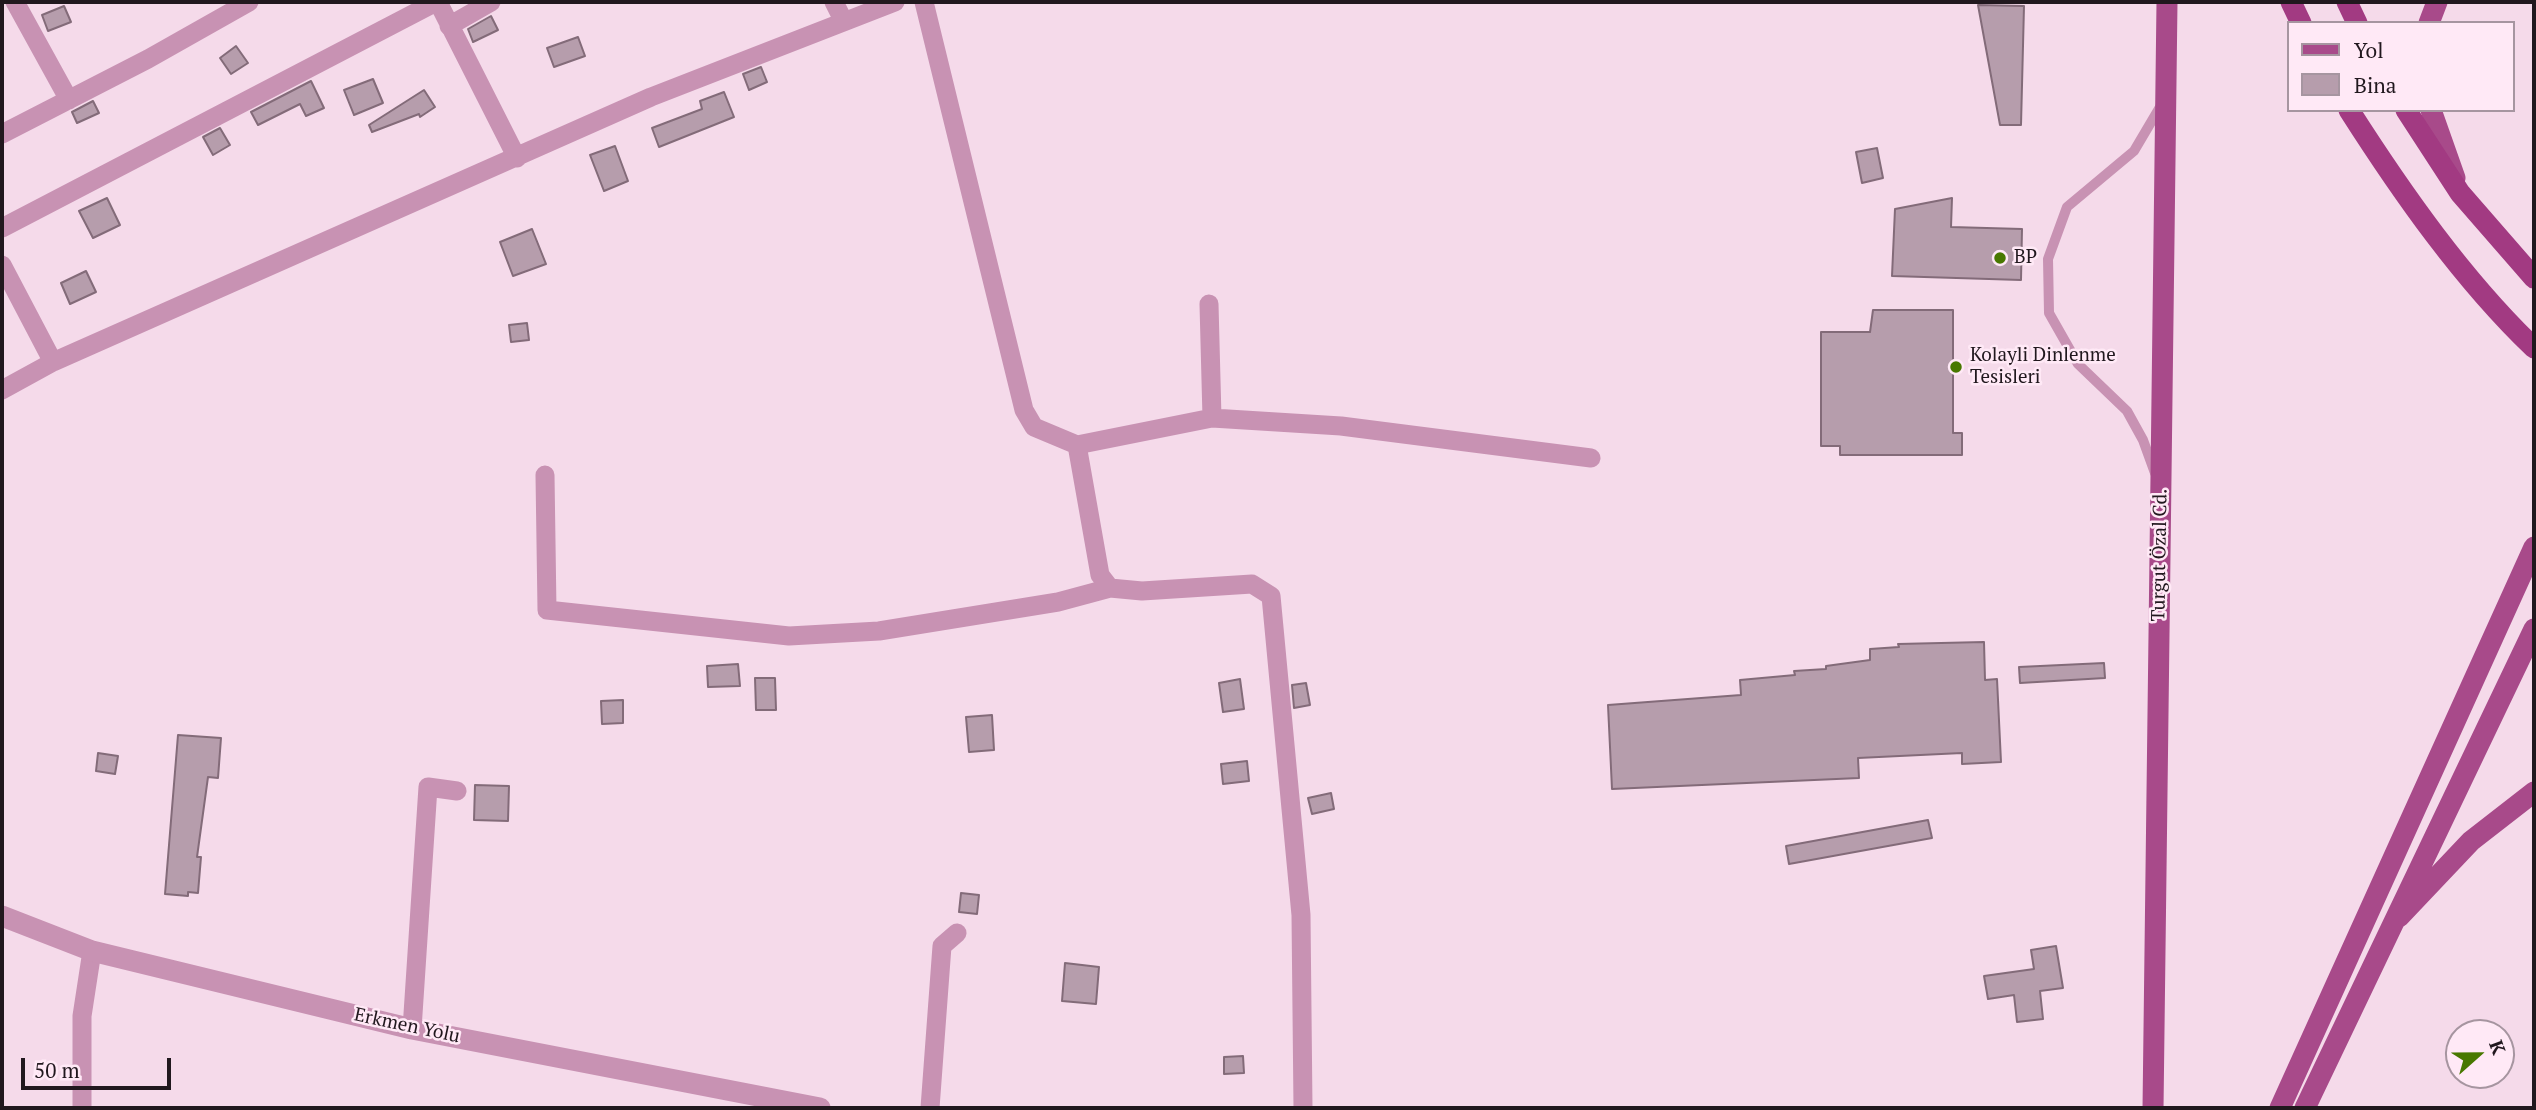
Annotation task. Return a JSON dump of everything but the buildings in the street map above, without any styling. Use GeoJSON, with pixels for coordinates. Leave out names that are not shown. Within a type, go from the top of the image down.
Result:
{"type":"FeatureCollection","features":[{"type":"Feature","properties":{"kind":"highway"},"geometry":{"type":"LineString","coordinates":[[2291,2],[2300,21]]}},
{"type":"Feature","properties":{"kind":"highway"},"geometry":{"type":"LineString","coordinates":[[2347,2],[2356,21]]}},
{"type":"Feature","properties":{"kind":"highway"},"geometry":{"type":"LineString","coordinates":[[2350,112],[2393,180],[2529,343]]}},
{"type":"Feature","properties":{"kind":"highway"},"geometry":{"type":"LineString","coordinates":[[2407,112],[2460,193],[2534,278]]}},
{"type":"Feature","properties":{"kind":"main road","name":"Turgut Özal Cd."},"geometry":{"type":"LineString","coordinates":[[2153,1108],[2167,2]]}},
{"type":"Feature","properties":{"kind":"main road"},"geometry":{"type":"LineString","coordinates":[[2430,21],[2437,2]]}},
{"type":"Feature","properties":{"kind":"main road"},"geometry":{"type":"LineString","coordinates":[[2432,112],[2460,193]]}},
{"type":"Feature","properties":{"kind":"main road"},"geometry":{"type":"LineString","coordinates":[[2280,1108],[2534,547]]}},
{"type":"Feature","properties":{"kind":"main road"},"geometry":{"type":"LineString","coordinates":[[2305,1108],[2534,629]]}},
{"type":"Feature","properties":{"kind":"main road"},"geometry":{"type":"LineString","coordinates":[[2390,926],[2471,841],[2534,792]]}},
{"type":"Feature","properties":{"kind":"street"},"geometry":{"type":"LineString","coordinates":[[15,2],[69,100]]}},
{"type":"Feature","properties":{"kind":"street"},"geometry":{"type":"LineString","coordinates":[[2,134],[249,2]]}},
{"type":"Feature","properties":{"kind":"street"},"geometry":{"type":"LineString","coordinates":[[2,228],[437,2],[517,158]]}},
{"type":"Feature","properties":{"kind":"street"},"geometry":{"type":"LineString","coordinates":[[449,26],[491,2]]}},
{"type":"Feature","properties":{"kind":"street"},"geometry":{"type":"LineString","coordinates":[[834,2],[843,20]]}},
{"type":"Feature","properties":{"kind":"street"},"geometry":{"type":"LineString","coordinates":[[2,390],[53,362],[651,97],[895,2]]}},
{"type":"Feature","properties":{"kind":"street"},"geometry":{"type":"LineString","coordinates":[[923,2],[1024,410],[1034,427],[1077,445],[1212,418],[1341,426],[1591,458]]}},
{"type":"Feature","properties":{"kind":"street"},"geometry":{"type":"LineString","coordinates":[[2,265],[53,362]]}},
{"type":"Feature","properties":{"kind":"street"},"geometry":{"type":"LineString","coordinates":[[1209,304],[1212,418]]}},
{"type":"Feature","properties":{"kind":"street"},"geometry":{"type":"LineString","coordinates":[[1077,445],[1100,575],[1110,588]]}},
{"type":"Feature","properties":{"kind":"street"},"geometry":{"type":"LineString","coordinates":[[545,475],[547,610],[789,636],[879,631],[1058,602],[1110,588],[1142,591],[1252,584],[1271,596],[1301,915],[1303,1108]]}},
{"type":"Feature","properties":{"kind":"street"},"geometry":{"type":"LineString","coordinates":[[412,1029],[428,787],[457,791]]}},
{"type":"Feature","properties":{"kind":"street","name":"Erkmen Yolu"},"geometry":{"type":"LineString","coordinates":[[2,916],[92,951],[412,1029],[820,1108]]}},
{"type":"Feature","properties":{"kind":"street"},"geometry":{"type":"LineString","coordinates":[[930,1108],[942,946],[957,933]]}},
{"type":"Feature","properties":{"kind":"street"},"geometry":{"type":"LineString","coordinates":[[82,1108],[82,1016],[92,951]]}},
{"type":"Feature","properties":{"kind":"lane"},"geometry":{"type":"LineString","coordinates":[[2161,493],[2143,440],[2127,411],[2078,364],[2049,313],[2048,259],[2067,207],[2134,151],[2166,97]]}},
{"type":"Feature","properties":{"kind":"place","name":"BP"},"geometry":{"type":"Point","coordinates":[2000,258]}},
{"type":"Feature","properties":{"kind":"place","name":"Kolayli Dinlenme Tesisleri"},"geometry":{"type":"Point","coordinates":[1956,367]}}]}
